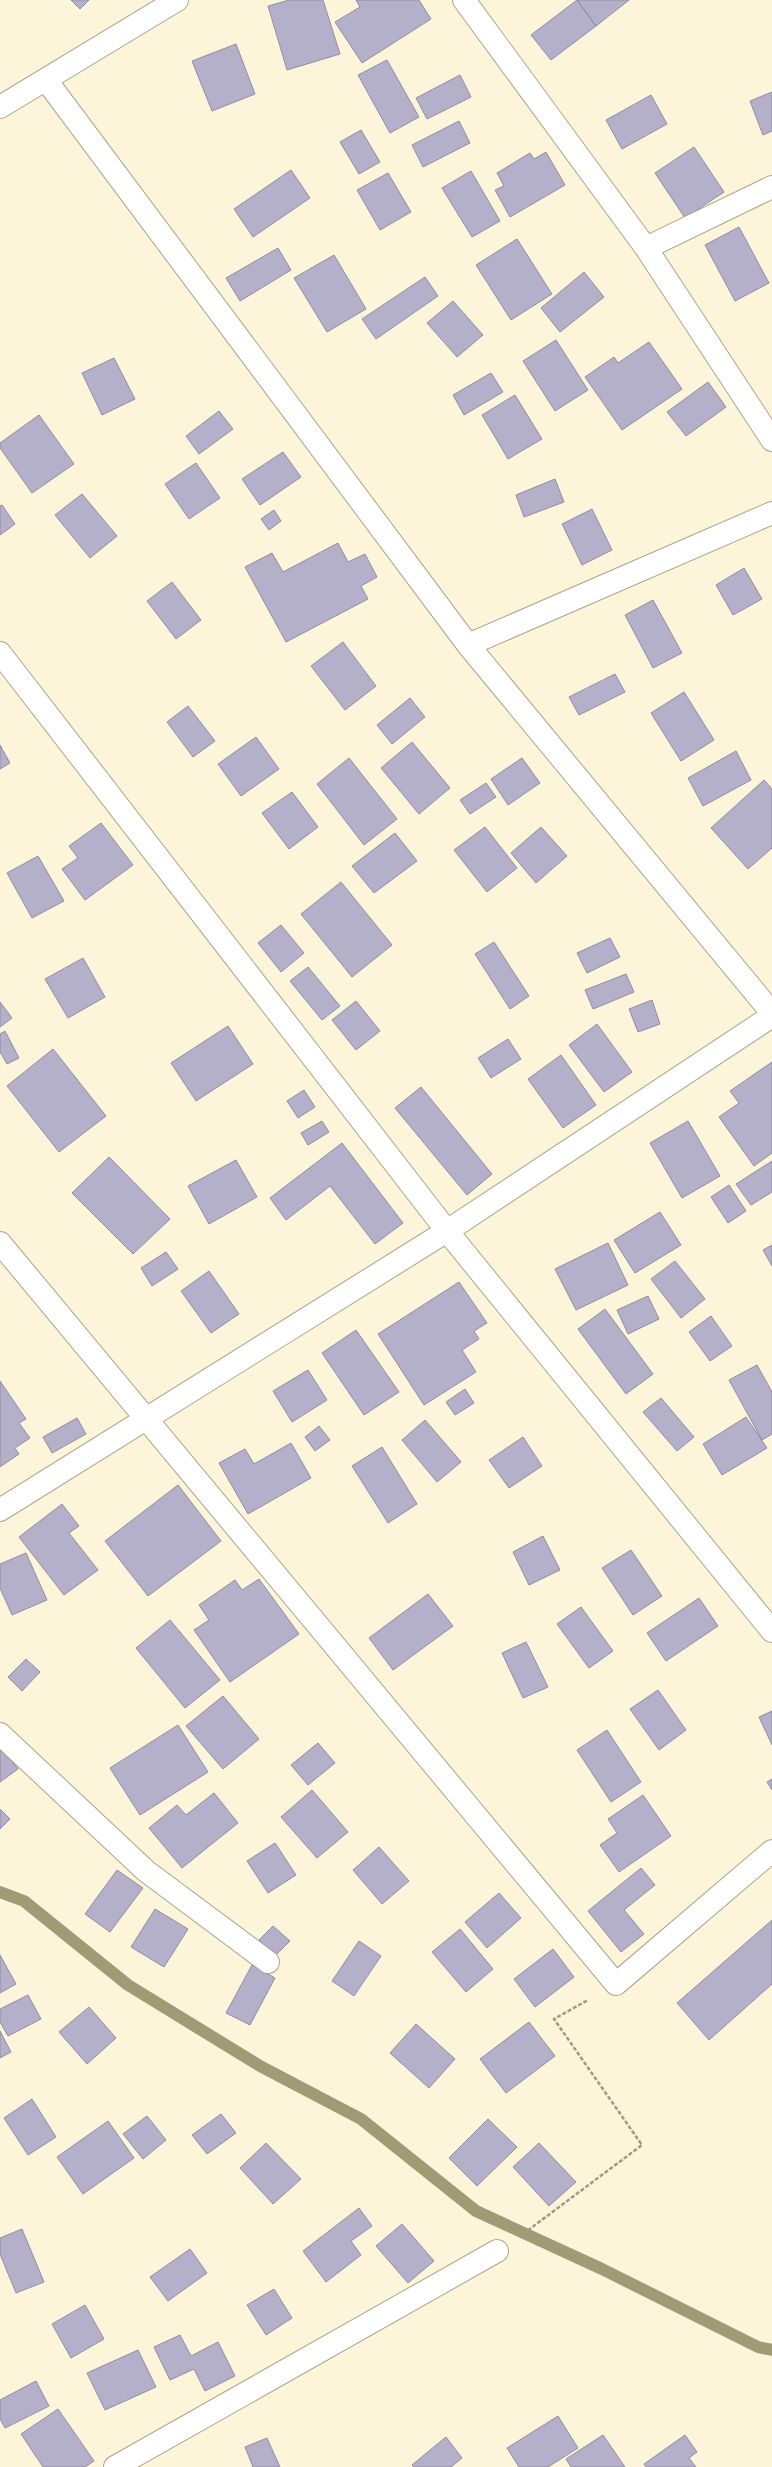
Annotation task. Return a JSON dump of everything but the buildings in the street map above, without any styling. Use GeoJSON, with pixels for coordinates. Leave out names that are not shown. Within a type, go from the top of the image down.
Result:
{"type":"FeatureCollection","features":[{"type":"Feature","properties":{"kind":"street"},"geometry":{"type":"LineString","coordinates":[[464,0],[646,248],[772,440]]}},
{"type":"Feature","properties":{"kind":"street"},"geometry":{"type":"LineString","coordinates":[[0,107],[172,1]]}},
{"type":"Feature","properties":{"kind":"street"},"geometry":{"type":"LineString","coordinates":[[0,1510],[447,1231],[772,1014],[468,645],[46,80]]}},
{"type":"Feature","properties":{"kind":"street"},"geometry":{"type":"LineString","coordinates":[[646,248],[772,187]]}},
{"type":"Feature","properties":{"kind":"street"},"geometry":{"type":"LineString","coordinates":[[468,645],[772,513]]}},
{"type":"Feature","properties":{"kind":"street"},"geometry":{"type":"LineString","coordinates":[[0,653],[447,1231],[772,1631]]}},
{"type":"Feature","properties":{"kind":"street"},"geometry":{"type":"LineString","coordinates":[[0,1242],[616,1984],[772,1851]]}},
{"type":"Feature","properties":{"kind":"street"},"geometry":{"type":"LineString","coordinates":[[0,1734],[146,1871],[268,1962]]}},
{"type":"Feature","properties":{"kind":"street"},"geometry":{"type":"LineString","coordinates":[[115,2467],[497,2251]]}},
{"type":"Feature","properties":{"kind":"path"},"geometry":{"type":"LineString","coordinates":[[534,2225],[642,2145],[554,2019],[616,1984]]}},
{"type":"Feature","properties":{"kind":"waterway"},"geometry":{"type":"LineString","coordinates":[[0,1892],[24,1901],[128,1985],[260,2066],[361,2119],[476,2211],[602,2269],[758,2347],[772,2350]]}}]}
